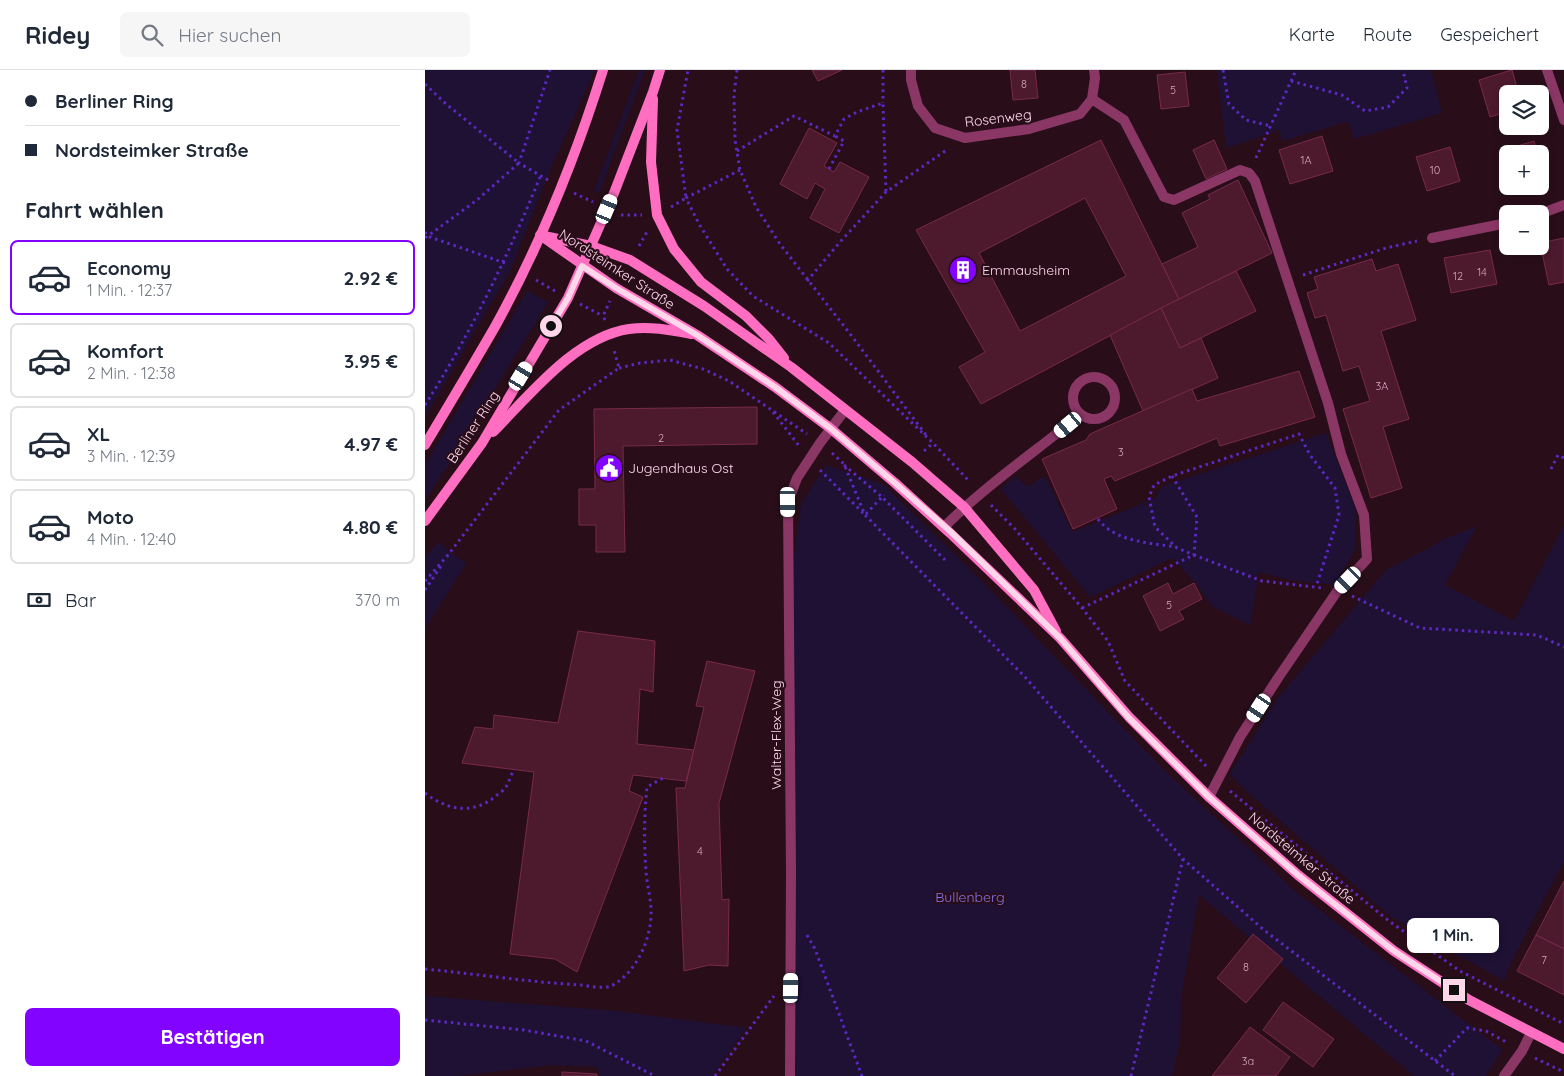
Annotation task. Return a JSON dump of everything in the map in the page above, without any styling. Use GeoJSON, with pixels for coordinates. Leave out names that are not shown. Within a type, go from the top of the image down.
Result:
{"type":"FeatureCollection","features":[{"type":"Feature","properties":{"kind":"street"},"geometry":{"type":"LineString","coordinates":[[425,446],[497,324],[540,235],[590,112],[603,70]]}},
{"type":"Feature","properties":{"kind":"street","name":"Berliner Ring"},"geometry":{"type":"LineString","coordinates":[[425,521],[482,443],[568,298],[614,193],[653,92],[659,70]]}},
{"type":"Feature","properties":{"kind":"street","name":"Rosenweg"},"geometry":{"type":"LineString","coordinates":[[911,70],[911,80],[918,106],[935,128],[965,138],[1029,129],[1071,117],[1080,114],[1092,99]]}},
{"type":"Feature","properties":{"kind":"street"},"geometry":{"type":"LineString","coordinates":[[1094,70],[1095,78],[1092,99],[1124,120],[1164,197],[1174,200],[1240,170],[1249,173],[1255,181],[1328,404],[1341,454],[1363,515],[1367,559],[1338,590],[1278,678],[1240,737],[1209,797]]}},
{"type":"Feature","properties":{"kind":"street"},"geometry":{"type":"LineString","coordinates":[[1547,70],[1564,120]]}},
{"type":"Feature","properties":{"kind":"street"},"geometry":{"type":"LineString","coordinates":[[653,92],[651,162],[657,215],[674,249],[701,282],[746,316],[769,338],[791,367]]}},
{"type":"Feature","properties":{"kind":"street"},"geometry":{"type":"LineString","coordinates":[[1549,211],[1564,205]]}},
{"type":"Feature","properties":{"kind":"street"},"geometry":{"type":"LineString","coordinates":[[1432,238],[1499,225]]}},
{"type":"Feature","properties":{"kind":"street","name":"Nordsteimker Straße"},"geometry":{"type":"LineString","coordinates":[[540,235],[591,246],[630,260],[704,306],[791,367],[912,462],[964,507],[1034,590],[1060,638]]}},
{"type":"Feature","properties":{"kind":"street","name":"Nordsteimker Straße"},"geometry":{"type":"LineString","coordinates":[[540,235],[616,288],[697,335],[775,387],[830,428],[944,527],[1060,638],[1129,718],[1209,797],[1298,875],[1394,951],[1469,1000],[1531,1034],[1564,1049]]}},
{"type":"Feature","properties":{"kind":"street"},"geometry":{"type":"LineString","coordinates":[[482,443],[549,376],[587,344],[629,329],[656,328],[697,335]]}},
{"type":"Feature","properties":{"kind":"street"},"geometry":{"type":"LineString","coordinates":[[1095,376],[1108,381],[1115,392],[1115,406],[1106,416],[1093,420],[1081,415],[1073,404],[1074,390],[1082,380],[1095,376]]}},
{"type":"Feature","properties":{"kind":"street","name":"Walter-Flex-Weg"},"geometry":{"type":"LineString","coordinates":[[790,1076],[788,502],[797,478],[830,428],[845,410]]}},
{"type":"Feature","properties":{"kind":"street"},"geometry":{"type":"LineString","coordinates":[[944,527],[980,493],[1081,415]]}},
{"type":"Feature","properties":{"kind":"street"},"geometry":{"type":"LineString","coordinates":[[1504,1076],[1531,1034]]}},
{"type":"Feature","properties":{"kind":"path"},"geometry":{"type":"LineString","coordinates":[[426,237],[477,200],[519,162],[550,70]]}},
{"type":"Feature","properties":{"kind":"path"},"geometry":{"type":"LineString","coordinates":[[737,70],[734,96],[739,170],[757,207],[780,244],[807,281],[933,443]]}},
{"type":"Feature","properties":{"kind":"path"},"geometry":{"type":"LineString","coordinates":[[883,70],[886,192]]}},
{"type":"Feature","properties":{"kind":"path"},"geometry":{"type":"LineString","coordinates":[[1223,70],[1229,104],[1246,120],[1271,126]]}},
{"type":"Feature","properties":{"kind":"path"},"geometry":{"type":"LineString","coordinates":[[1249,173],[1296,70]]}},
{"type":"Feature","properties":{"kind":"path"},"geometry":{"type":"LineString","coordinates":[[1291,81],[1342,95],[1365,111],[1388,108],[1407,88],[1403,70]]}},
{"type":"Feature","properties":{"kind":"path"},"geometry":{"type":"LineString","coordinates":[[425,84],[446,104],[540,177],[504,262],[452,362],[425,405]]}},
{"type":"Feature","properties":{"kind":"path"},"geometry":{"type":"LineString","coordinates":[[835,136],[844,120],[857,112],[883,103]]}},
{"type":"Feature","properties":{"kind":"path"},"geometry":{"type":"LineString","coordinates":[[737,151],[793,116],[843,141],[829,169]]}},
{"type":"Feature","properties":{"kind":"path"},"geometry":{"type":"LineString","coordinates":[[807,281],[886,192],[965,138]]}},
{"type":"Feature","properties":{"kind":"path"},"geometry":{"type":"LineString","coordinates":[[739,170],[687,198],[727,269],[753,296],[829,343],[933,443],[1014,528],[1082,608],[1108,641],[1125,681],[1219,780],[1231,792],[1389,921],[1460,971],[1564,1024]]}},
{"type":"Feature","properties":{"kind":"path"},"geometry":{"type":"LineString","coordinates":[[425,232],[426,237]]}},
{"type":"Feature","properties":{"kind":"path"},"geometry":{"type":"LineString","coordinates":[[426,237],[504,262]]}},
{"type":"Feature","properties":{"kind":"path"},"geometry":{"type":"LineString","coordinates":[[1288,280],[1386,248],[1432,238]]}},
{"type":"Feature","properties":{"kind":"path"},"geometry":{"type":"LineString","coordinates":[[619,368],[640,363],[670,360],[703,368],[729,381],[820,443],[882,497],[945,560]]}},
{"type":"Feature","properties":{"kind":"path"},"geometry":{"type":"LineString","coordinates":[[1177,548],[1155,527],[1149,497],[1154,485],[1173,476],[1299,434],[1310,455],[1335,488],[1339,515],[1316,587]]}},
{"type":"Feature","properties":{"kind":"path"},"geometry":{"type":"LineString","coordinates":[[1551,469],[1558,455],[1564,458]]}},
{"type":"Feature","properties":{"kind":"path"},"geometry":{"type":"LineString","coordinates":[[844,464],[865,515],[1025,677],[1183,858],[1263,930],[1455,1076]]}},
{"type":"Feature","properties":{"kind":"path"},"geometry":{"type":"LineString","coordinates":[[1098,520],[1103,526],[1125,538],[1177,548],[1194,555],[1197,518],[1173,476]]}},
{"type":"Feature","properties":{"kind":"path"},"geometry":{"type":"LineString","coordinates":[[425,590],[447,555]]}},
{"type":"Feature","properties":{"kind":"path"},"geometry":{"type":"LineString","coordinates":[[425,794],[451,808],[466,808],[487,804],[505,789],[514,769]]}},
{"type":"Feature","properties":{"kind":"path"},"geometry":{"type":"LineString","coordinates":[[425,969],[464,972],[537,983],[609,987],[626,976],[649,937],[651,914],[646,871],[644,817],[647,787],[663,778]]}},
{"type":"Feature","properties":{"kind":"path"},"geometry":{"type":"LineString","coordinates":[[1131,1076],[1183,858]]}},
{"type":"Feature","properties":{"kind":"path"},"geometry":{"type":"LineString","coordinates":[[805,933],[815,949],[861,1076]]}},
{"type":"Feature","properties":{"kind":"path"},"geometry":{"type":"LineString","coordinates":[[715,1076],[791,971]]}},
{"type":"Feature","properties":{"kind":"path"},"geometry":{"type":"LineString","coordinates":[[425,1020],[524,1030],[585,1041],[655,1076]]}},
{"type":"Feature","properties":{"kind":"path"},"geometry":{"type":"LineString","coordinates":[[1435,1061],[1467,1028],[1486,1031],[1564,1072]]}},
{"type":"Feature","properties":{"kind":"green space"},"geometry":{"type":"Polygon","coordinates":[[[425,70],[595,70],[551,168],[510,271],[425,417],[425,70]]]}},
{"type":"Feature","properties":{"kind":"green space"},"geometry":{"type":"Polygon","coordinates":[[[639,70],[645,70],[599,193],[594,191],[639,70]]]}},
{"type":"Feature","properties":{"kind":"green space"},"geometry":{"type":"Polygon","coordinates":[[[1217,70],[1431,70],[1442,113],[1354,139],[1348,121],[1283,141],[1279,130],[1226,148],[1217,70]]]}},
{"type":"Feature","properties":{"kind":"green space"},"geometry":{"type":"Polygon","coordinates":[[[527,291],[548,302],[451,461],[425,500],[425,465],[527,291]]]}},
{"type":"Feature","properties":{"kind":"green space"},"geometry":{"type":"Polygon","coordinates":[[[1326,433],[1356,510],[1355,549],[1335,585],[1290,580],[1259,572],[1250,625],[1212,606],[1195,582],[1172,558],[1090,597],[1001,489],[1016,476],[1027,487],[1045,476],[1072,532],[1156,498],[1159,490],[1166,485],[1326,433]]]}},
{"type":"Feature","properties":{"kind":"green space","name":"Bullenberg"},"geometry":{"type":"Polygon","coordinates":[[[826,465],[883,484],[978,577],[1167,773],[1296,892],[1503,1050],[1485,1076],[1414,1076],[1199,895],[1181,997],[1180,1042],[1172,1076],[790,1076],[789,593],[801,504],[826,465]]]}},
{"type":"Feature","properties":{"kind":"green space"},"geometry":{"type":"Polygon","coordinates":[[[1564,525],[1564,861],[1509,966],[1504,981],[1391,917],[1244,789],[1230,774],[1277,699],[1386,570],[1445,539],[1477,526],[1445,585],[1514,621],[1564,525]]]}},
{"type":"Feature","properties":{"kind":"green space"},"geometry":{"type":"Polygon","coordinates":[[[438,542],[466,564],[425,628],[425,557],[438,542]]]}},
{"type":"Feature","properties":{"kind":"green space"},"geometry":{"type":"Polygon","coordinates":[[[425,996],[616,1011],[747,1028],[712,1076],[599,1076],[598,1067],[552,1065],[457,1076],[425,1076],[425,996]]]}},
{"type":"Feature","properties":{"kind":"building"},"geometry":{"type":"Polygon","coordinates":[[[812,70],[842,70],[818,81],[812,70]]]}},
{"type":"Feature","properties":{"kind":"building"},"geometry":{"type":"Polygon","coordinates":[[[1010,70],[1035,70],[1038,98],[1013,100],[1010,70]]]}},
{"type":"Feature","properties":{"kind":"building"},"geometry":{"type":"Polygon","coordinates":[[[1512,70],[1516,85],[1499,85],[1499,114],[1490,117],[1479,80],[1512,70]]]}},
{"type":"Feature","properties":{"kind":"building"},"geometry":{"type":"Polygon","coordinates":[[[1185,72],[1189,106],[1161,109],[1157,75],[1185,72]]]}},
{"type":"Feature","properties":{"kind":"building"},"geometry":{"type":"Polygon","coordinates":[[[809,128],[837,143],[824,166],[834,172],[840,162],[869,177],[839,233],[810,218],[825,189],[815,183],[807,199],[780,184],[809,128]]]}},
{"type":"Feature","properties":{"kind":"building"},"geometry":{"type":"Polygon","coordinates":[[[1322,136],[1333,171],[1290,184],[1279,150],[1322,136]]]}},
{"type":"Feature","properties":{"kind":"building","name":"Emmausheim"},"geometry":{"type":"Polygon","coordinates":[[[1101,140],[1179,299],[981,404],[959,367],[985,352],[916,230],[1101,140]],[[1085,198],[979,253],[1020,331],[1126,276],[1085,198]]]}},
{"type":"Feature","properties":{"kind":"building"},"geometry":{"type":"Polygon","coordinates":[[[1214,140],[1227,169],[1206,179],[1193,150],[1214,140]]]}},
{"type":"Feature","properties":{"kind":"building"},"geometry":{"type":"Polygon","coordinates":[[[1534,141],[1535,145],[1520,145],[1534,141]]]}},
{"type":"Feature","properties":{"kind":"building"},"geometry":{"type":"Polygon","coordinates":[[[1450,147],[1460,181],[1427,191],[1416,157],[1450,147]]]}},
{"type":"Feature","properties":{"kind":"building"},"geometry":{"type":"Polygon","coordinates":[[[1238,180],[1272,253],[1179,299],[1162,264],[1198,247],[1182,213],[1210,199],[1208,195],[1238,180]]]}},
{"type":"Feature","properties":{"kind":"building"},"geometry":{"type":"Polygon","coordinates":[[[1564,238],[1564,282],[1549,285],[1543,255],[1549,255],[1549,241],[1564,238]]]}},
{"type":"Feature","properties":{"kind":"building"},"geometry":{"type":"Polygon","coordinates":[[[1490,250],[1497,284],[1451,293],[1444,258],[1490,250]]]}},
{"type":"Feature","properties":{"kind":"building"},"geometry":{"type":"Polygon","coordinates":[[[1372,259],[1376,271],[1398,264],[1416,320],[1381,331],[1409,419],[1383,427],[1402,488],[1371,498],[1343,409],[1370,401],[1359,366],[1343,371],[1326,315],[1315,318],[1307,293],[1318,289],[1314,277],[1372,259]]]}},
{"type":"Feature","properties":{"kind":"building"},"geometry":{"type":"Polygon","coordinates":[[[1236,271],[1256,311],[1180,348],[1161,308],[1236,271]]]}},
{"type":"Feature","properties":{"kind":"building"},"geometry":{"type":"Polygon","coordinates":[[[1161,308],[1180,348],[1201,338],[1218,378],[1143,411],[1110,335],[1161,308]]]}},
{"type":"Feature","properties":{"kind":"building"},"geometry":{"type":"Polygon","coordinates":[[[1299,371],[1315,417],[1220,446],[1217,438],[1115,481],[1111,476],[1104,479],[1117,509],[1073,529],[1042,459],[1086,440],[1090,434],[1192,389],[1197,401],[1299,371]]]}},
{"type":"Feature","properties":{"kind":"building","name":"Jugendhaus Ost"},"geometry":{"type":"Polygon","coordinates":[[[757,407],[757,444],[623,446],[625,552],[596,552],[596,525],[579,525],[579,489],[595,489],[594,409],[757,407]]]}},
{"type":"Feature","properties":{"kind":"building"},"geometry":{"type":"Polygon","coordinates":[[[1168,583],[1173,594],[1194,583],[1202,599],[1179,611],[1184,619],[1160,631],[1143,596],[1168,583]]]}},
{"type":"Feature","properties":{"kind":"building"},"geometry":{"type":"Polygon","coordinates":[[[578,631],[655,641],[653,692],[640,689],[637,744],[694,750],[686,781],[633,775],[629,791],[643,797],[577,972],[555,959],[510,954],[534,772],[462,763],[475,727],[493,729],[494,715],[558,723],[578,631]]]}},
{"type":"Feature","properties":{"kind":"building"},"geometry":{"type":"Polygon","coordinates":[[[707,661],[755,671],[719,803],[722,900],[729,899],[728,966],[709,965],[684,971],[676,788],[685,788],[704,707],[696,706],[707,661]]]}},
{"type":"Feature","properties":{"kind":"building"},"geometry":{"type":"Polygon","coordinates":[[[1564,881],[1564,949],[1536,935],[1564,881]]]}},
{"type":"Feature","properties":{"kind":"building"},"geometry":{"type":"Polygon","coordinates":[[[1253,934],[1283,959],[1246,1003],[1217,978],[1253,934]]]}},
{"type":"Feature","properties":{"kind":"building"},"geometry":{"type":"Polygon","coordinates":[[[1536,935],[1564,949],[1564,995],[1517,971],[1536,935]]]}},
{"type":"Feature","properties":{"kind":"building"},"geometry":{"type":"Polygon","coordinates":[[[1283,1002],[1334,1039],[1313,1067],[1263,1030],[1283,1002]]]}},
{"type":"Feature","properties":{"kind":"building"},"geometry":{"type":"Polygon","coordinates":[[[1250,1027],[1290,1057],[1276,1076],[1212,1076],[1250,1027]]]}},
{"type":"Feature","properties":{"kind":"building"},"geometry":{"type":"Polygon","coordinates":[[[562,1072],[597,1074],[597,1076],[562,1076],[562,1072]]]}},
{"type":"Feature","properties":{"kind":"place","name":"Emmausheim"},"geometry":{"type":"Point","coordinates":[963,270]}},
{"type":"Feature","properties":{"kind":"place","name":"Jugendhaus Ost"},"geometry":{"type":"Point","coordinates":[609,468]}},
{"type":"Feature","properties":{"kind":"route"},"geometry":{"type":"LineString","coordinates":[[551,326],[568,298],[582,266],[697,335],[775,387],[830,428],[951,532],[1060,638],[1129,718],[1209,797],[1298,875],[1394,951],[1454,990]]}}]}
